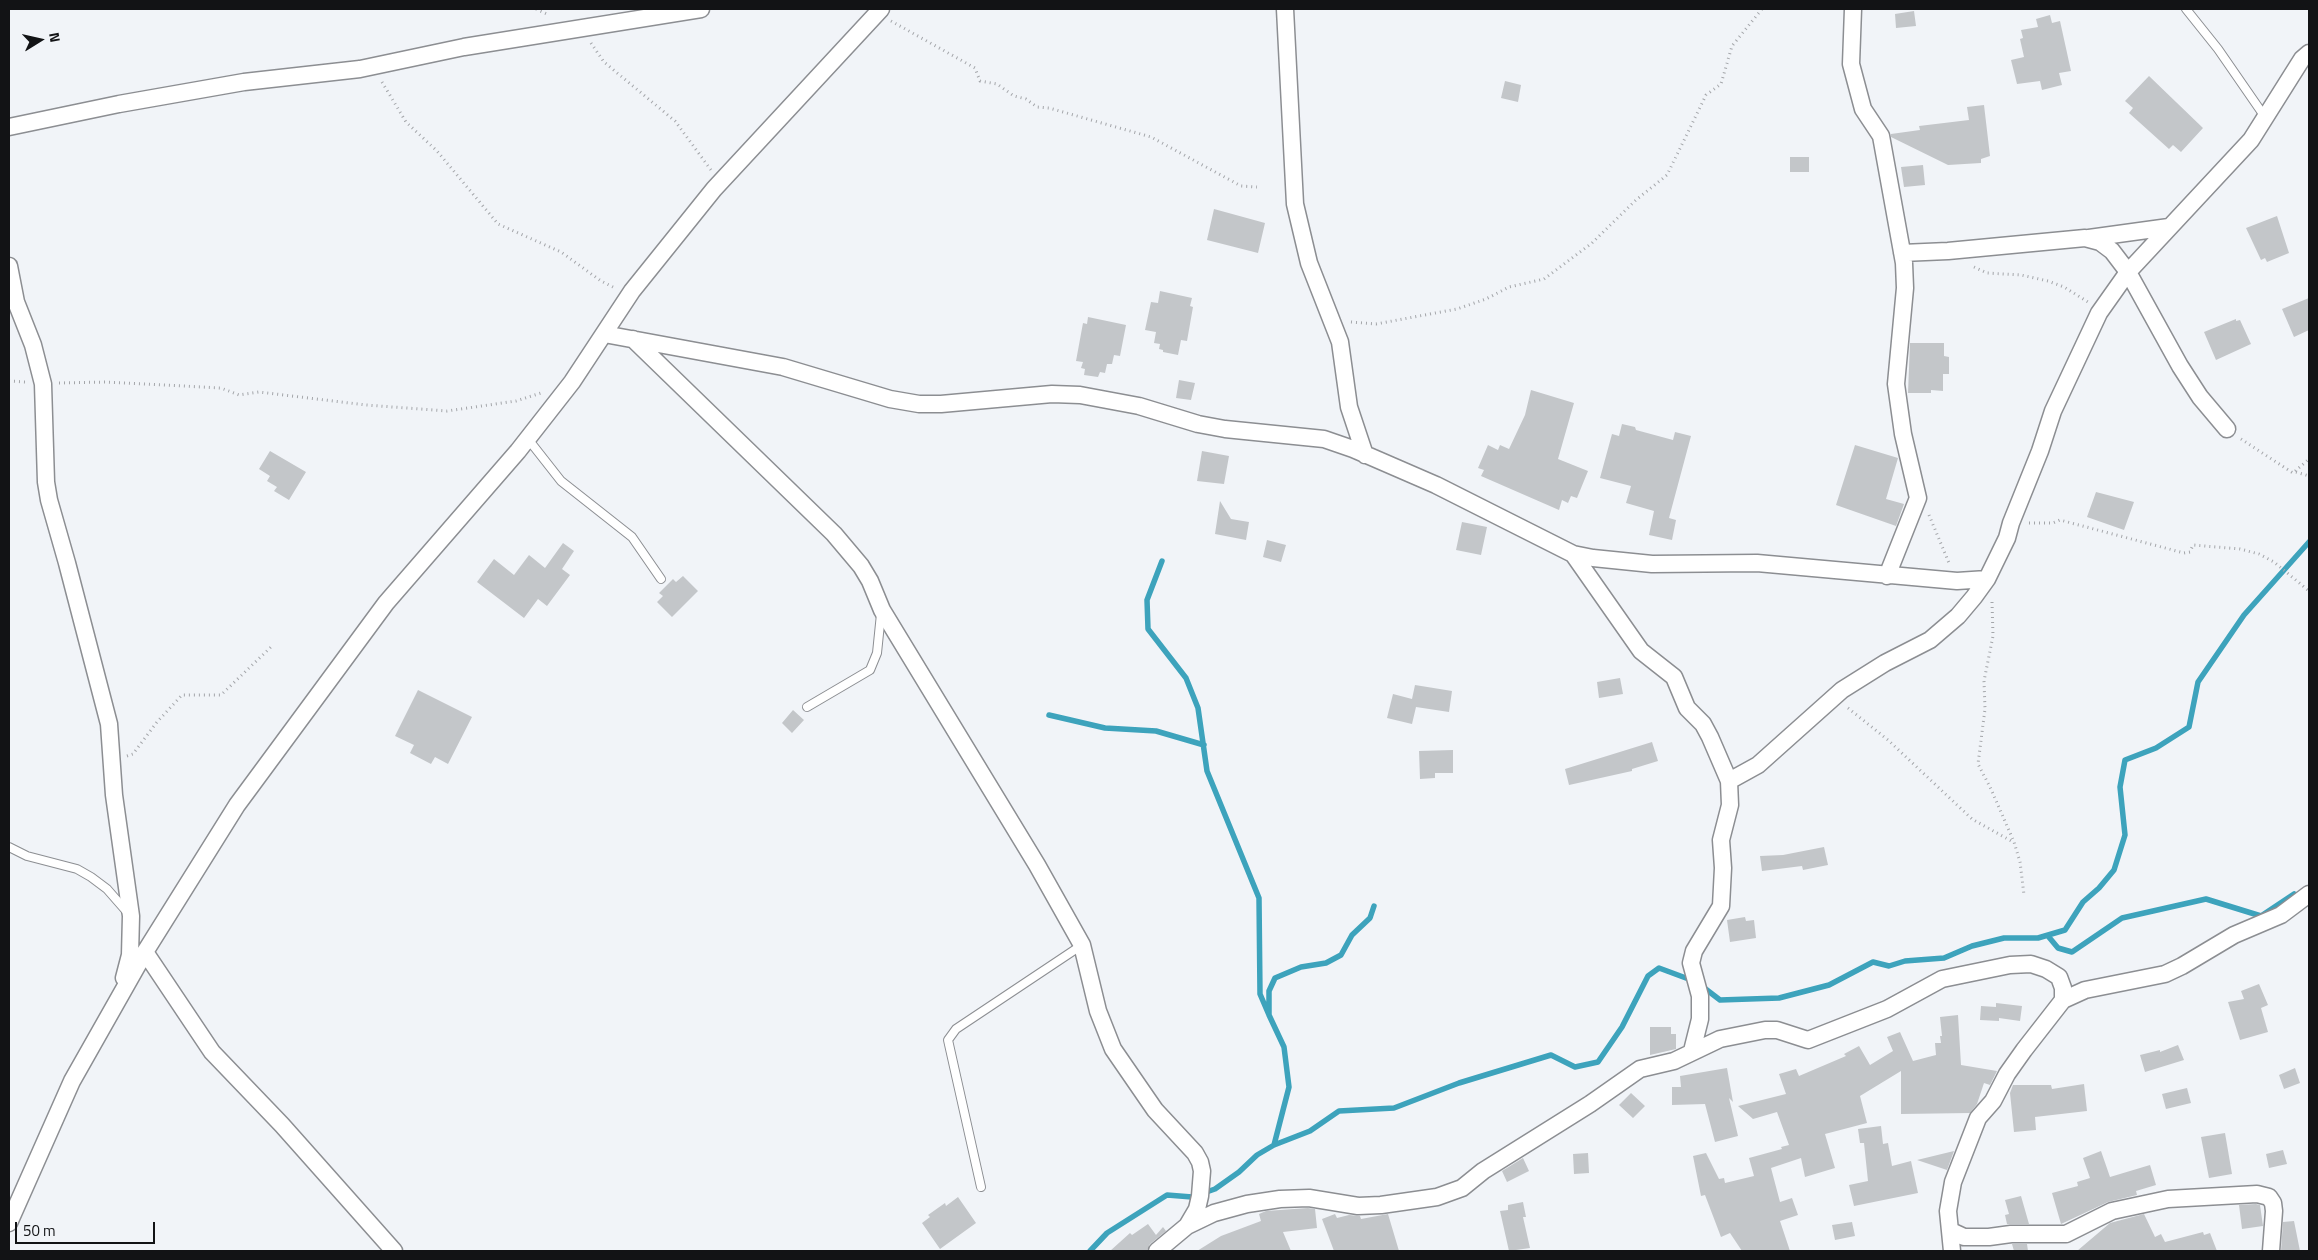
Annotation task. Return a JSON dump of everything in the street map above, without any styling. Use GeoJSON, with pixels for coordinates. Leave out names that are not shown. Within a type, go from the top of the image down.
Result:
{"type":"FeatureCollection","features":[{"type":"Feature","properties":{"kind":"street"},"geometry":{"type":"LineString","coordinates":[[9,127],[119,104],[244,82],[360,69],[464,47],[581,30],[701,9]]}},
{"type":"Feature","properties":{"kind":"street"},"geometry":{"type":"LineString","coordinates":[[1285,9],[1295,204],[1309,263],[1340,342],[1349,407],[1365,455]]}},
{"type":"Feature","properties":{"kind":"street"},"geometry":{"type":"LineString","coordinates":[[1853,9],[1851,64],[1863,108],[1881,136],[1902,253],[1905,288],[1896,384],[1903,434],[1918,498],[1887,576]]}},
{"type":"Feature","properties":{"kind":"street"},"geometry":{"type":"LineString","coordinates":[[9,1223],[72,1081],[145,952],[237,805],[386,603],[528,439],[572,382],[632,291],[720,182],[881,10]]}},
{"type":"Feature","properties":{"kind":"street"},"geometry":{"type":"LineString","coordinates":[[1729,781],[1758,765],[1833,698],[1885,663],[1930,640],[1958,616],[1987,580],[2007,538],[2053,411],[2099,313],[2128,272],[2251,140],[2302,59],[2309,52]]}},
{"type":"Feature","properties":{"kind":"street"},"geometry":{"type":"LineString","coordinates":[[1902,253],[1948,251],[2084,238],[2169,226]]}},
{"type":"Feature","properties":{"kind":"street"},"geometry":{"type":"LineString","coordinates":[[2084,238],[2100,242],[2112,251],[2128,272],[2180,366],[2200,397],[2227,429]]}},
{"type":"Feature","properties":{"kind":"street"},"geometry":{"type":"LineString","coordinates":[[9,266],[16,302],[35,352],[43,384],[46,482],[49,500],[109,724],[115,804],[131,916],[130,955],[118,1000]]}},
{"type":"Feature","properties":{"kind":"street"},"geometry":{"type":"LineString","coordinates":[[604,334],[783,367],[890,399],[919,404],[941,404],[1052,394],[1080,395],[1139,406],[1216,427],[1324,439],[1436,485],[1573,554],[1633,563],[1757,563],[1887,576],[1957,581],[1987,580]]}},
{"type":"Feature","properties":{"kind":"street"},"geometry":{"type":"LineString","coordinates":[[633,339],[834,534],[861,566],[870,581],[882,610],[1037,865],[1082,945],[1098,1011],[1113,1049],[1155,1110],[1195,1153],[1200,1162],[1202,1171],[1200,1196],[1197,1209],[1187,1226]]}},
{"type":"Feature","properties":{"kind":"street"},"geometry":{"type":"LineString","coordinates":[[1573,554],[1641,651],[1674,676],[1687,708],[1710,736],[1729,781],[1730,805],[1721,840],[1724,868],[1721,906],[1694,951],[1691,963],[1700,996],[1700,1019],[1692,1051]]}},
{"type":"Feature","properties":{"kind":"street"},"geometry":{"type":"LineString","coordinates":[[1952,1251],[1948,1210],[1953,1182],[1978,1118],[1993,1100],[2007,1074],[2024,1050],[2063,1000],[2085,990],[2165,974],[2234,935],[2281,916],[2309,894]]}},
{"type":"Feature","properties":{"kind":"street"},"geometry":{"type":"LineString","coordinates":[[145,952],[212,1052],[282,1125],[394,1251]]}},
{"type":"Feature","properties":{"kind":"street"},"geometry":{"type":"LineString","coordinates":[[1156,1251],[1187,1226],[1214,1213],[1247,1204],[1280,1199],[1309,1198],[1358,1206],[1395,1204],[1437,1197],[1462,1188],[1483,1170],[1590,1104],[1640,1069],[1674,1061],[1720,1039],[1765,1030],[1777,1030],[1808,1040],[1887,1009],[1942,979],[2010,964],[2031,964],[2046,968],[2059,977],[2063,988],[2063,1000]]}},
{"type":"Feature","properties":{"kind":"street"},"geometry":{"type":"LineString","coordinates":[[1951,1231],[1964,1237],[1989,1237],[2011,1234],[2066,1234],[2112,1211],[2168,1199],[2258,1194],[2270,1198],[2273,1203],[2271,1251]]}},
{"type":"Feature","properties":{"kind":"lane"},"geometry":{"type":"LineString","coordinates":[[2186,9],[2218,49],[2265,117]]}},
{"type":"Feature","properties":{"kind":"lane"},"geometry":{"type":"LineString","coordinates":[[528,439],[561,481],[632,537],[661,579]]}},
{"type":"Feature","properties":{"kind":"lane"},"geometry":{"type":"LineString","coordinates":[[807,707],[870,670],[877,653],[882,610]]}},
{"type":"Feature","properties":{"kind":"lane"},"geometry":{"type":"LineString","coordinates":[[9,847],[27,856],[77,869],[91,876],[107,888],[131,916]]}},
{"type":"Feature","properties":{"kind":"lane"},"geometry":{"type":"LineString","coordinates":[[981,1186],[948,1040],[956,1029],[1082,945]]}},
{"type":"Feature","properties":{"kind":"path"},"geometry":{"type":"LineString","coordinates":[[1331,320],[1376,324],[1457,310],[1486,299],[1509,287],[1544,278],[1603,234],[1636,200],[1666,175],[1706,95],[1721,84],[1732,46],[1762,9]]}},
{"type":"Feature","properties":{"kind":"path"},"geometry":{"type":"LineString","coordinates":[[881,10],[895,24],[975,68],[980,81],[997,84],[1014,96],[1026,99],[1037,107],[1049,108],[1150,136],[1241,186],[1256,187]]}},
{"type":"Feature","properties":{"kind":"path"},"geometry":{"type":"LineString","coordinates":[[581,30],[604,62],[676,121],[720,182]]}},
{"type":"Feature","properties":{"kind":"path"},"geometry":{"type":"LineString","coordinates":[[360,69],[379,78],[406,122],[437,151],[498,224],[561,252],[601,282],[620,290],[632,291]]}},
{"type":"Feature","properties":{"kind":"path"},"geometry":{"type":"LineString","coordinates":[[1980,271],[2021,275],[2064,287],[2092,305],[2099,313]]}},
{"type":"Feature","properties":{"kind":"path"},"geometry":{"type":"LineString","coordinates":[[43,384],[106,382],[221,388],[239,395],[259,392],[338,402],[447,411],[516,401],[544,392]]}},
{"type":"Feature","properties":{"kind":"path"},"geometry":{"type":"LineString","coordinates":[[2227,429],[2280,464],[2287,471],[2309,476]]}},
{"type":"Feature","properties":{"kind":"path"},"geometry":{"type":"LineString","coordinates":[[2296,472],[2309,459]]}},
{"type":"Feature","properties":{"kind":"path"},"geometry":{"type":"LineString","coordinates":[[1918,498],[1928,512],[1957,581]]}},
{"type":"Feature","properties":{"kind":"path"},"geometry":{"type":"LineString","coordinates":[[2011,523],[2045,524],[2060,520],[2184,553],[2190,552],[2193,545],[2240,549],[2259,554],[2274,562],[2309,590]]}},
{"type":"Feature","properties":{"kind":"path"},"geometry":{"type":"LineString","coordinates":[[1987,580],[1994,607],[1993,636],[1984,681],[1985,709],[1978,764],[2014,842],[2020,862],[2024,895]]}},
{"type":"Feature","properties":{"kind":"path"},"geometry":{"type":"LineString","coordinates":[[112,761],[133,754],[157,722],[182,695],[221,695],[272,646]]}},
{"type":"Feature","properties":{"kind":"path"},"geometry":{"type":"LineString","coordinates":[[1833,698],[1888,740],[1972,819],[2014,842]]}},
{"type":"Feature","properties":{"kind":"building"},"geometry":{"type":"Polygon","coordinates":[[[1914,11],[1916,26],[1896,28],[1895,14],[1914,11]]]}},
{"type":"Feature","properties":{"kind":"building"},"geometry":{"type":"Polygon","coordinates":[[[2050,15],[2052,23],[2060,21],[2071,71],[2059,73],[2062,85],[2042,90],[2040,81],[2017,84],[2011,60],[2024,57],[2020,39],[2023,38],[2021,30],[2038,27],[2036,19],[2050,15]]]}},
{"type":"Feature","properties":{"kind":"building"},"geometry":{"type":"Polygon","coordinates":[[[2149,76],[2203,128],[2181,152],[2173,145],[2169,149],[2129,113],[2133,108],[2125,101],[2149,76]]]}},
{"type":"Feature","properties":{"kind":"building"},"geometry":{"type":"Polygon","coordinates":[[[1505,81],[1521,85],[1518,102],[1501,98],[1505,81]]]}},
{"type":"Feature","properties":{"kind":"building"},"geometry":{"type":"Polygon","coordinates":[[[1984,105],[1990,156],[1981,159],[1981,163],[1948,165],[1891,137],[1891,134],[1920,130],[1919,126],[1969,120],[1967,107],[1984,105]]]}},
{"type":"Feature","properties":{"kind":"building"},"geometry":{"type":"Polygon","coordinates":[[[1790,157],[1809,157],[1809,172],[1790,172],[1790,157]]]}},
{"type":"Feature","properties":{"kind":"building"},"geometry":{"type":"Polygon","coordinates":[[[1923,165],[1925,185],[1904,187],[1901,167],[1923,165]]]}},
{"type":"Feature","properties":{"kind":"building"},"geometry":{"type":"Polygon","coordinates":[[[1214,209],[1265,223],[1258,253],[1207,240],[1214,209]]]}},
{"type":"Feature","properties":{"kind":"building"},"geometry":{"type":"Polygon","coordinates":[[[2277,216],[2289,253],[2267,262],[2265,258],[2261,260],[2246,228],[2277,216]]]}},
{"type":"Feature","properties":{"kind":"building"},"geometry":{"type":"Polygon","coordinates":[[[1160,291],[1192,298],[1190,306],[1193,307],[1187,341],[1181,340],[1178,355],[1163,352],[1163,350],[1159,349],[1160,344],[1154,343],[1156,332],[1145,330],[1151,302],[1158,303],[1160,291]]]}},
{"type":"Feature","properties":{"kind":"building"},"geometry":{"type":"Polygon","coordinates":[[[2309,298],[2309,330],[2294,337],[2282,309],[2309,298]]]}},
{"type":"Feature","properties":{"kind":"building"},"geometry":{"type":"Polygon","coordinates":[[[1088,317],[1126,325],[1120,356],[1114,355],[1112,364],[1107,364],[1105,373],[1100,372],[1098,377],[1084,375],[1085,369],[1081,368],[1083,362],[1076,361],[1083,323],[1087,324],[1088,317]]]}},
{"type":"Feature","properties":{"kind":"building"},"geometry":{"type":"Polygon","coordinates":[[[2236,319],[2236,321],[2240,320],[2251,344],[2216,360],[2204,332],[2236,319]]]}},
{"type":"Feature","properties":{"kind":"building"},"geometry":{"type":"Polygon","coordinates":[[[1910,343],[1944,343],[1944,356],[1949,357],[1949,374],[1943,374],[1943,391],[1931,390],[1931,393],[1908,393],[1910,343]]]}},
{"type":"Feature","properties":{"kind":"building"},"geometry":{"type":"Polygon","coordinates":[[[1179,380],[1195,383],[1191,400],[1176,398],[1179,380]]]}},
{"type":"Feature","properties":{"kind":"building"},"geometry":{"type":"Polygon","coordinates":[[[1531,390],[1574,403],[1558,459],[1588,471],[1577,498],[1571,496],[1568,503],[1562,500],[1559,510],[1481,476],[1484,470],[1478,468],[1488,445],[1498,450],[1500,445],[1509,449],[1525,415],[1531,390]]]}},
{"type":"Feature","properties":{"kind":"building"},"geometry":{"type":"Polygon","coordinates":[[[1622,424],[1635,427],[1636,430],[1673,440],[1675,432],[1691,436],[1669,518],[1676,520],[1672,540],[1649,535],[1654,511],[1626,503],[1631,486],[1600,478],[1612,434],[1619,436],[1622,424]]]}},
{"type":"Feature","properties":{"kind":"building"},"geometry":{"type":"Polygon","coordinates":[[[1855,445],[1898,458],[1886,499],[1904,504],[1896,526],[1836,505],[1855,445]]]}},
{"type":"Feature","properties":{"kind":"building"},"geometry":{"type":"Polygon","coordinates":[[[270,451],[306,472],[289,500],[274,491],[277,487],[267,481],[270,476],[259,469],[270,451]]]}},
{"type":"Feature","properties":{"kind":"building"},"geometry":{"type":"Polygon","coordinates":[[[1202,451],[1229,456],[1224,484],[1197,481],[1202,451]]]}},
{"type":"Feature","properties":{"kind":"building"},"geometry":{"type":"Polygon","coordinates":[[[2096,492],[2134,502],[2124,530],[2087,517],[2096,492]]]}},
{"type":"Feature","properties":{"kind":"building"},"geometry":{"type":"Polygon","coordinates":[[[1220,501],[1231,519],[1249,522],[1246,540],[1215,534],[1220,501]]]}},
{"type":"Feature","properties":{"kind":"building"},"geometry":{"type":"Polygon","coordinates":[[[1462,522],[1487,527],[1481,555],[1456,550],[1462,522]]]}},
{"type":"Feature","properties":{"kind":"building"},"geometry":{"type":"Polygon","coordinates":[[[1267,540],[1286,545],[1281,562],[1263,557],[1267,540]]]}},
{"type":"Feature","properties":{"kind":"building"},"geometry":{"type":"Polygon","coordinates":[[[563,543],[574,551],[562,569],[570,575],[547,606],[538,599],[524,618],[477,582],[494,559],[514,575],[529,555],[545,568],[563,543]]]}},
{"type":"Feature","properties":{"kind":"building"},"geometry":{"type":"Polygon","coordinates":[[[683,576],[698,591],[672,617],[657,602],[663,596],[659,593],[673,579],[676,582],[683,576]]]}},
{"type":"Feature","properties":{"kind":"building"},"geometry":{"type":"Polygon","coordinates":[[[1620,678],[1623,694],[1599,698],[1597,682],[1620,678]]]}},
{"type":"Feature","properties":{"kind":"building"},"geometry":{"type":"Polygon","coordinates":[[[1415,685],[1452,691],[1449,712],[1416,707],[1412,724],[1387,718],[1393,694],[1412,699],[1415,685]]]}},
{"type":"Feature","properties":{"kind":"building"},"geometry":{"type":"Polygon","coordinates":[[[418,690],[472,717],[448,764],[435,757],[431,764],[410,753],[414,745],[395,736],[418,690]]]}},
{"type":"Feature","properties":{"kind":"building"},"geometry":{"type":"Polygon","coordinates":[[[793,710],[804,720],[792,733],[782,723],[793,710]]]}},
{"type":"Feature","properties":{"kind":"building"},"geometry":{"type":"Polygon","coordinates":[[[1652,742],[1658,761],[1632,769],[1632,771],[1569,785],[1565,769],[1652,742]]]}},
{"type":"Feature","properties":{"kind":"building"},"geometry":{"type":"Polygon","coordinates":[[[1453,750],[1453,773],[1435,773],[1435,778],[1420,779],[1419,751],[1453,750]]]}},
{"type":"Feature","properties":{"kind":"building"},"geometry":{"type":"Polygon","coordinates":[[[1824,847],[1828,865],[1803,870],[1802,866],[1762,871],[1760,856],[1783,855],[1824,847]]]}},
{"type":"Feature","properties":{"kind":"building"},"geometry":{"type":"Polygon","coordinates":[[[1745,917],[1746,921],[1754,920],[1756,938],[1730,942],[1727,920],[1745,917]]]}},
{"type":"Feature","properties":{"kind":"building"},"geometry":{"type":"Polygon","coordinates":[[[2259,984],[2268,1005],[2261,1008],[2268,1032],[2240,1040],[2228,1002],[2244,999],[2241,991],[2259,984]]]}},
{"type":"Feature","properties":{"kind":"building"},"geometry":{"type":"Polygon","coordinates":[[[1996,1003],[2022,1006],[2020,1021],[1999,1018],[1999,1021],[1980,1020],[1981,1006],[1996,1007],[1996,1003]]]}},
{"type":"Feature","properties":{"kind":"building"},"geometry":{"type":"Polygon","coordinates":[[[1958,1015],[1961,1065],[1997,1071],[1990,1085],[1984,1083],[1977,1104],[1970,1113],[1901,1114],[1901,1071],[1860,1096],[1867,1123],[1825,1134],[1835,1168],[1805,1177],[1801,1158],[1771,1168],[1780,1202],[1792,1198],[1798,1215],[1780,1221],[1790,1251],[1742,1251],[1730,1233],[1721,1237],[1705,1195],[1701,1196],[1693,1156],[1706,1153],[1719,1179],[1724,1178],[1725,1183],[1754,1176],[1749,1158],[1782,1149],[1781,1147],[1789,1145],[1777,1112],[1753,1119],[1738,1106],[1786,1094],[1779,1074],[1796,1069],[1799,1076],[1846,1056],[1844,1054],[1859,1046],[1870,1065],[1893,1051],[1887,1037],[1900,1032],[1913,1061],[1936,1055],[1935,1043],[1941,1043],[1940,1036],[1942,1036],[1940,1017],[1958,1015]]]}},
{"type":"Feature","properties":{"kind":"building"},"geometry":{"type":"Polygon","coordinates":[[[1650,1027],[1671,1027],[1671,1034],[1676,1034],[1676,1049],[1650,1055],[1650,1027]]]}},
{"type":"Feature","properties":{"kind":"building"},"geometry":{"type":"Polygon","coordinates":[[[2178,1045],[2184,1060],[2145,1072],[2140,1055],[2160,1050],[2160,1052],[2178,1045]]]}},
{"type":"Feature","properties":{"kind":"building"},"geometry":{"type":"Polygon","coordinates":[[[1727,1068],[1733,1102],[1729,1098],[1738,1136],[1715,1142],[1705,1104],[1672,1105],[1672,1087],[1681,1087],[1680,1076],[1727,1068]]]}},
{"type":"Feature","properties":{"kind":"building"},"geometry":{"type":"Polygon","coordinates":[[[2295,1068],[2300,1083],[2284,1089],[2279,1075],[2295,1068]]]}},
{"type":"Feature","properties":{"kind":"building"},"geometry":{"type":"Polygon","coordinates":[[[2084,1084],[2087,1111],[2035,1117],[2036,1130],[2014,1132],[2010,1093],[2013,1085],[2051,1085],[2052,1089],[2084,1084]]]}},
{"type":"Feature","properties":{"kind":"building"},"geometry":{"type":"Polygon","coordinates":[[[2187,1088],[2191,1103],[2166,1109],[2162,1094],[2187,1088]]]}},
{"type":"Feature","properties":{"kind":"building"},"geometry":{"type":"Polygon","coordinates":[[[1631,1093],[1645,1106],[1633,1118],[1619,1105],[1631,1093]]]}},
{"type":"Feature","properties":{"kind":"building"},"geometry":{"type":"Polygon","coordinates":[[[1881,1126],[1883,1144],[1888,1143],[1892,1166],[1911,1161],[1918,1193],[1854,1206],[1849,1185],[1868,1181],[1864,1143],[1860,1143],[1858,1129],[1881,1126]]]}},
{"type":"Feature","properties":{"kind":"building"},"geometry":{"type":"Polygon","coordinates":[[[2225,1133],[2232,1174],[2209,1178],[2201,1137],[2225,1133]]]}},
{"type":"Feature","properties":{"kind":"building"},"geometry":{"type":"Polygon","coordinates":[[[2283,1150],[2287,1164],[2269,1168],[2266,1154],[2283,1150]]]}},
{"type":"Feature","properties":{"kind":"building"},"geometry":{"type":"Polygon","coordinates":[[[1954,1151],[1947,1170],[1917,1160],[1954,1151]]]}},
{"type":"Feature","properties":{"kind":"building"},"geometry":{"type":"Polygon","coordinates":[[[2101,1151],[2110,1177],[2150,1165],[2156,1185],[2136,1191],[2137,1195],[2108,1202],[2061,1224],[2052,1193],[2078,1186],[2077,1182],[2090,1178],[2083,1158],[2101,1151]]]}},
{"type":"Feature","properties":{"kind":"building"},"geometry":{"type":"Polygon","coordinates":[[[1588,1153],[1589,1173],[1574,1174],[1573,1154],[1588,1153]]]}},
{"type":"Feature","properties":{"kind":"building"},"geometry":{"type":"Polygon","coordinates":[[[1523,1158],[1529,1171],[1507,1182],[1502,1171],[1523,1158]]]}},
{"type":"Feature","properties":{"kind":"building"},"geometry":{"type":"Polygon","coordinates":[[[2021,1196],[2029,1224],[2007,1224],[2005,1215],[2009,1214],[2005,1200],[2021,1196]]]}},
{"type":"Feature","properties":{"kind":"building"},"geometry":{"type":"Polygon","coordinates":[[[958,1197],[976,1223],[940,1249],[922,1223],[930,1217],[928,1215],[945,1203],[946,1206],[958,1197]]]}},
{"type":"Feature","properties":{"kind":"building"},"geometry":{"type":"Polygon","coordinates":[[[1523,1202],[1526,1217],[1523,1217],[1530,1248],[1509,1251],[1500,1211],[1508,1210],[1508,1205],[1523,1202]]]}},
{"type":"Feature","properties":{"kind":"building"},"geometry":{"type":"Polygon","coordinates":[[[2239,1205],[2260,1205],[2263,1226],[2242,1229],[2239,1205]]]}},
{"type":"Feature","properties":{"kind":"building"},"geometry":{"type":"Polygon","coordinates":[[[1315,1209],[1317,1228],[1283,1232],[1291,1251],[1197,1251],[1221,1236],[1261,1221],[1259,1214],[1266,1211],[1315,1209]]]}},
{"type":"Feature","properties":{"kind":"building"},"geometry":{"type":"Polygon","coordinates":[[[1335,1214],[1337,1218],[1349,1215],[1360,1216],[1361,1219],[1388,1214],[1399,1251],[1334,1251],[1322,1219],[1335,1214]]]}},
{"type":"Feature","properties":{"kind":"building"},"geometry":{"type":"Polygon","coordinates":[[[2144,1214],[2155,1237],[2161,1234],[2165,1242],[2203,1232],[2204,1235],[2210,1233],[2217,1251],[2077,1251],[2110,1223],[2144,1214]]]}},
{"type":"Feature","properties":{"kind":"building"},"geometry":{"type":"Polygon","coordinates":[[[2294,1221],[2300,1251],[2281,1251],[2283,1222],[2294,1221]]]}},
{"type":"Feature","properties":{"kind":"building"},"geometry":{"type":"Polygon","coordinates":[[[1852,1222],[1855,1236],[1835,1240],[1832,1225],[1852,1222]]]}},
{"type":"Feature","properties":{"kind":"building"},"geometry":{"type":"Polygon","coordinates":[[[1148,1224],[1156,1235],[1163,1227],[1166,1231],[1150,1244],[1147,1251],[1110,1251],[1130,1233],[1132,1235],[1148,1224]]]}},
{"type":"Feature","properties":{"kind":"building"},"geometry":{"type":"Polygon","coordinates":[[[2012,1244],[2027,1244],[2028,1251],[2014,1251],[2012,1244]]]}},
{"type":"Feature","properties":{"kind":"waterway"},"geometry":{"type":"LineString","coordinates":[[1703,987],[1720,1000],[1779,998],[1829,985],[1873,962],[1889,966],[1905,961],[1944,958],[1972,946],[2004,938],[2038,938],[2065,930],[2083,902],[2099,888],[2114,870],[2125,835],[2120,787],[2125,760],[2156,748],[2189,727],[2198,682],[2244,615],[2309,542]]}},
{"type":"Feature","properties":{"kind":"waterway"},"geometry":{"type":"LineString","coordinates":[[1162,561],[1147,600],[1148,629],[1186,678],[1198,708],[1207,771],[1259,898],[1260,994],[1269,1015]]}},
{"type":"Feature","properties":{"kind":"waterway"},"geometry":{"type":"LineString","coordinates":[[1049,715],[1105,728],[1156,731],[1204,745]]}},
{"type":"Feature","properties":{"kind":"waterway"},"geometry":{"type":"LineString","coordinates":[[2048,936],[2058,948],[2072,952],[2122,918],[2206,899],[2261,916],[2294,894]]}},
{"type":"Feature","properties":{"kind":"waterway"},"geometry":{"type":"LineString","coordinates":[[1274,1145],[1289,1087],[1284,1047],[1269,1015],[1269,991],[1275,978],[1301,967],[1326,963],[1341,955],[1352,935],[1370,918],[1374,906]]}},
{"type":"Feature","properties":{"kind":"waterway"},"geometry":{"type":"LineString","coordinates":[[1090,1251],[1107,1233],[1167,1195],[1192,1197],[1215,1189],[1239,1172],[1257,1155],[1274,1145],[1310,1131],[1339,1111],[1394,1108],[1459,1083],[1551,1055],[1575,1067],[1598,1062],[1622,1027],[1648,976],[1659,968],[1694,981]]}}]}
